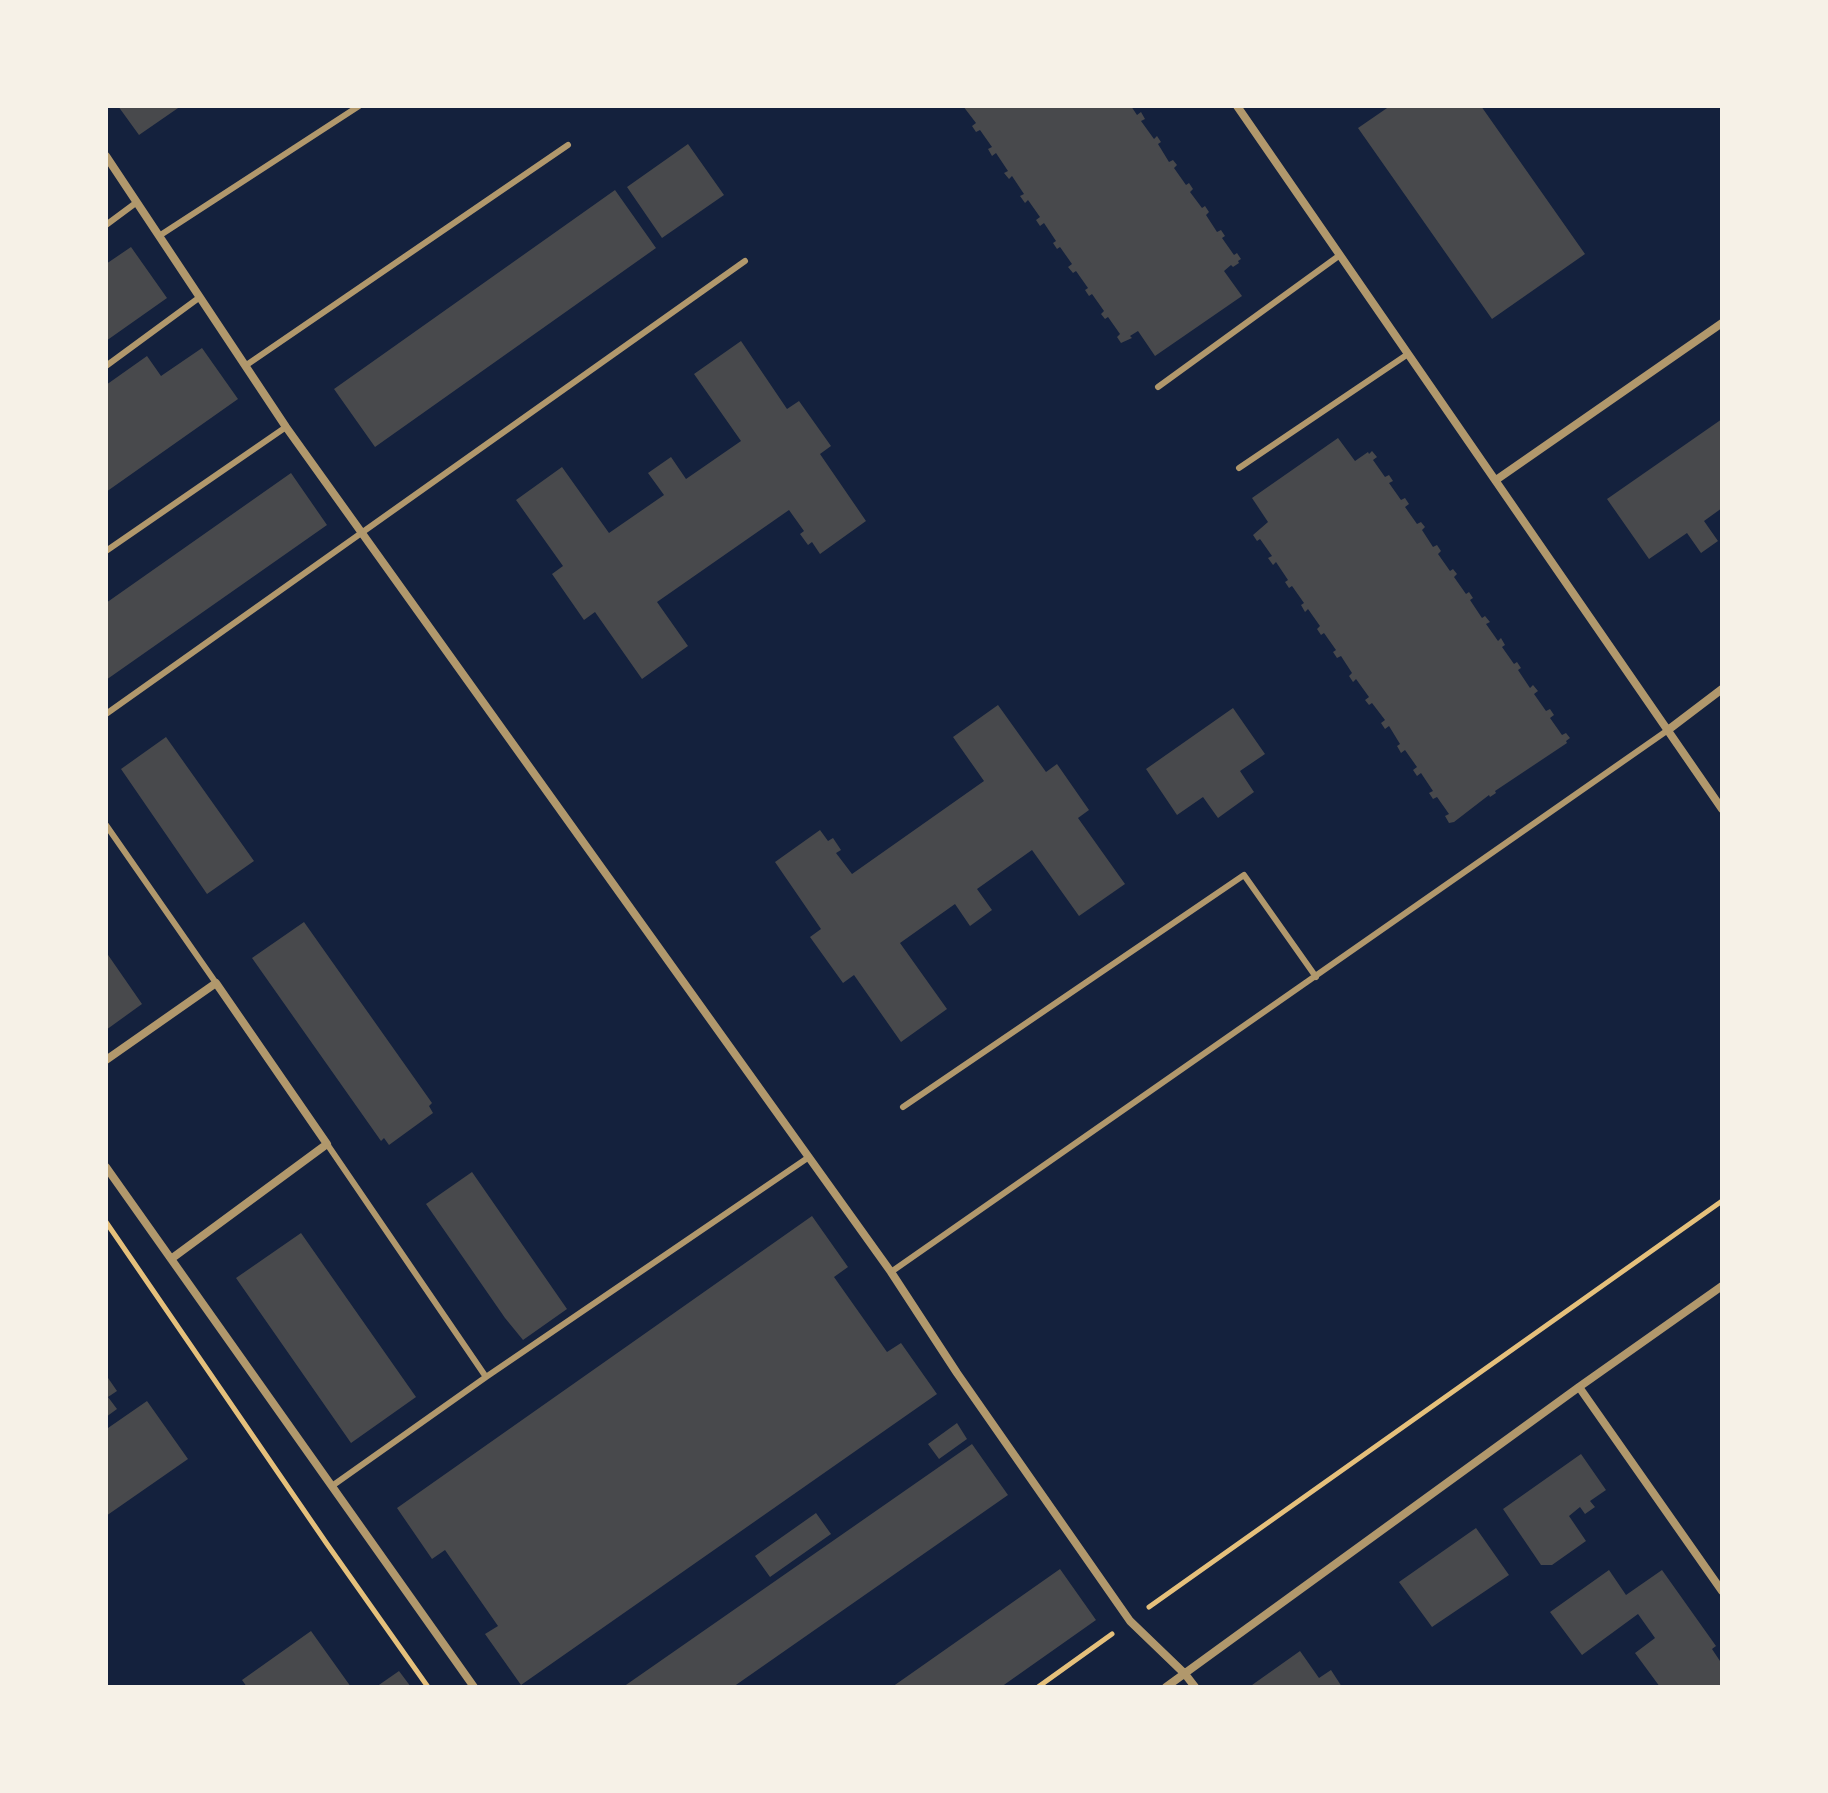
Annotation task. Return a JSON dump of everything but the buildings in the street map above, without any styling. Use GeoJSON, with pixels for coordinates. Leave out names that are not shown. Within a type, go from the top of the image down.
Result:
{"type":"FeatureCollection","features":[{"type":"Feature","properties":{"kind":"street"},"geometry":{"type":"LineString","coordinates":[[1237,106],[1722,809]]}},
{"type":"Feature","properties":{"kind":"street"},"geometry":{"type":"LineString","coordinates":[[106,156],[286,427],[891,1272],[957,1373],[1130,1621],[1195,1687]]}},
{"type":"Feature","properties":{"kind":"street"},"geometry":{"type":"LineString","coordinates":[[1496,480],[1722,323]]}},
{"type":"Feature","properties":{"kind":"street"},"geometry":{"type":"LineString","coordinates":[[1668,730],[1722,689]]}},
{"type":"Feature","properties":{"kind":"street"},"geometry":{"type":"LineString","coordinates":[[106,1060],[216,983],[327,1144],[171,1259]]}},
{"type":"Feature","properties":{"kind":"street"},"geometry":{"type":"LineString","coordinates":[[106,1167],[474,1687]]}},
{"type":"Feature","properties":{"kind":"street"},"geometry":{"type":"LineString","coordinates":[[1166,1687],[1722,1286]]}},
{"type":"Feature","properties":{"kind":"street"},"geometry":{"type":"LineString","coordinates":[[1579,1387],[1722,1591]]}},
{"type":"Feature","properties":{"kind":"lane"},"geometry":{"type":"LineString","coordinates":[[159,236],[359,106]]}},
{"type":"Feature","properties":{"kind":"lane"},"geometry":{"type":"LineString","coordinates":[[245,366],[568,145]]}},
{"type":"Feature","properties":{"kind":"lane"},"geometry":{"type":"LineString","coordinates":[[106,225],[137,202]]}},
{"type":"Feature","properties":{"kind":"lane"},"geometry":{"type":"LineString","coordinates":[[1158,387],[1340,255]]}},
{"type":"Feature","properties":{"kind":"lane"},"geometry":{"type":"LineString","coordinates":[[106,714],[745,261]]}},
{"type":"Feature","properties":{"kind":"lane"},"geometry":{"type":"LineString","coordinates":[[106,366],[200,297]]}},
{"type":"Feature","properties":{"kind":"lane"},"geometry":{"type":"LineString","coordinates":[[1239,468],[1408,354]]}},
{"type":"Feature","properties":{"kind":"lane"},"geometry":{"type":"LineString","coordinates":[[106,551],[286,427]]}},
{"type":"Feature","properties":{"kind":"lane"},"geometry":{"type":"LineString","coordinates":[[891,1272],[1668,730]]}},
{"type":"Feature","properties":{"kind":"lane"},"geometry":{"type":"LineString","coordinates":[[106,825],[216,983]]}},
{"type":"Feature","properties":{"kind":"lane"},"geometry":{"type":"LineString","coordinates":[[903,1107],[1244,875],[1316,977]]}},
{"type":"Feature","properties":{"kind":"lane"},"geometry":{"type":"LineString","coordinates":[[327,1144],[486,1377]]}},
{"type":"Feature","properties":{"kind":"lane"},"geometry":{"type":"LineString","coordinates":[[332,1486],[809,1157]]}},
{"type":"Feature","properties":{"kind":"path"},"geometry":{"type":"LineString","coordinates":[[1038,1687],[1722,1201]]}},
{"type":"Feature","properties":{"kind":"path"},"geometry":{"type":"LineString","coordinates":[[106,1222],[428,1687]]}}]}
